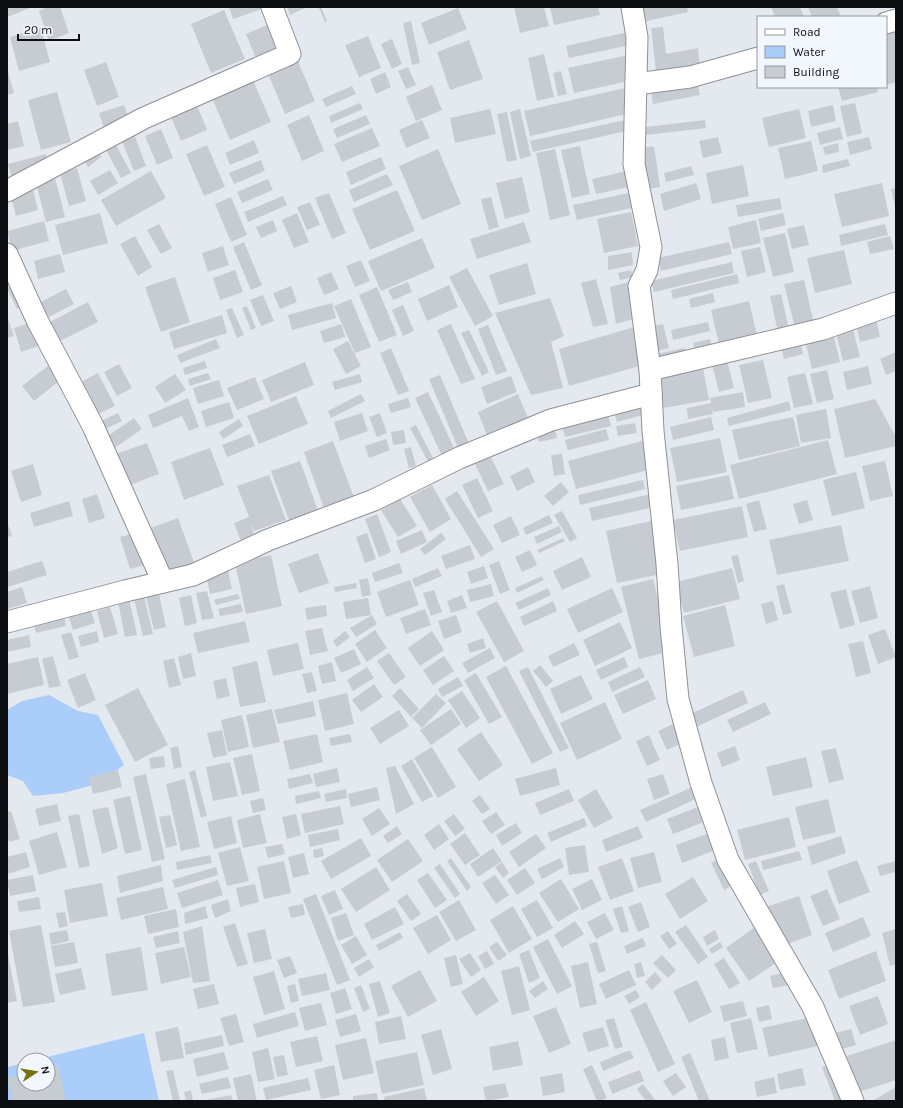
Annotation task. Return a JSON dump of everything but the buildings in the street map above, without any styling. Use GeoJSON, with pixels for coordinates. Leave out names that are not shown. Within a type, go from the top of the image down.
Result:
{"type":"FeatureCollection","features":[{"type":"Feature","properties":{"kind":"street"},"geometry":{"type":"LineString","coordinates":[[7,191],[144,118],[290,54],[272,7]]}},
{"type":"Feature","properties":{"kind":"street"},"geometry":{"type":"LineString","coordinates":[[632,7],[637,37],[634,164],[651,247],[647,270],[639,286],[650,370],[678,699],[701,783],[728,860],[813,1007],[853,1101]]}},
{"type":"Feature","properties":{"kind":"street"},"geometry":{"type":"LineString","coordinates":[[636,84],[690,76],[757,58]]}},
{"type":"Feature","properties":{"kind":"street"},"geometry":{"type":"LineString","coordinates":[[7,254],[38,320],[93,426],[163,582]]}},
{"type":"Feature","properties":{"kind":"street"},"geometry":{"type":"LineString","coordinates":[[650,370],[823,329],[896,304]]}},
{"type":"Feature","properties":{"kind":"street"},"geometry":{"type":"LineString","coordinates":[[7,622],[193,575],[268,540],[374,500],[459,458],[551,420],[651,394]]}},
{"type":"Feature","properties":{"kind":"water"},"geometry":{"type":"Polygon","coordinates":[[[49,695],[78,711],[98,715],[124,765],[97,784],[63,793],[33,796],[23,781],[7,775],[7,710],[22,701],[49,695]]]}},
{"type":"Feature","properties":{"kind":"water"},"geometry":{"type":"Polygon","coordinates":[[[144,1033],[159,1101],[7,1101],[7,1067],[16,1065],[16,1092],[56,1092],[56,1055],[144,1033]]]}}]}
